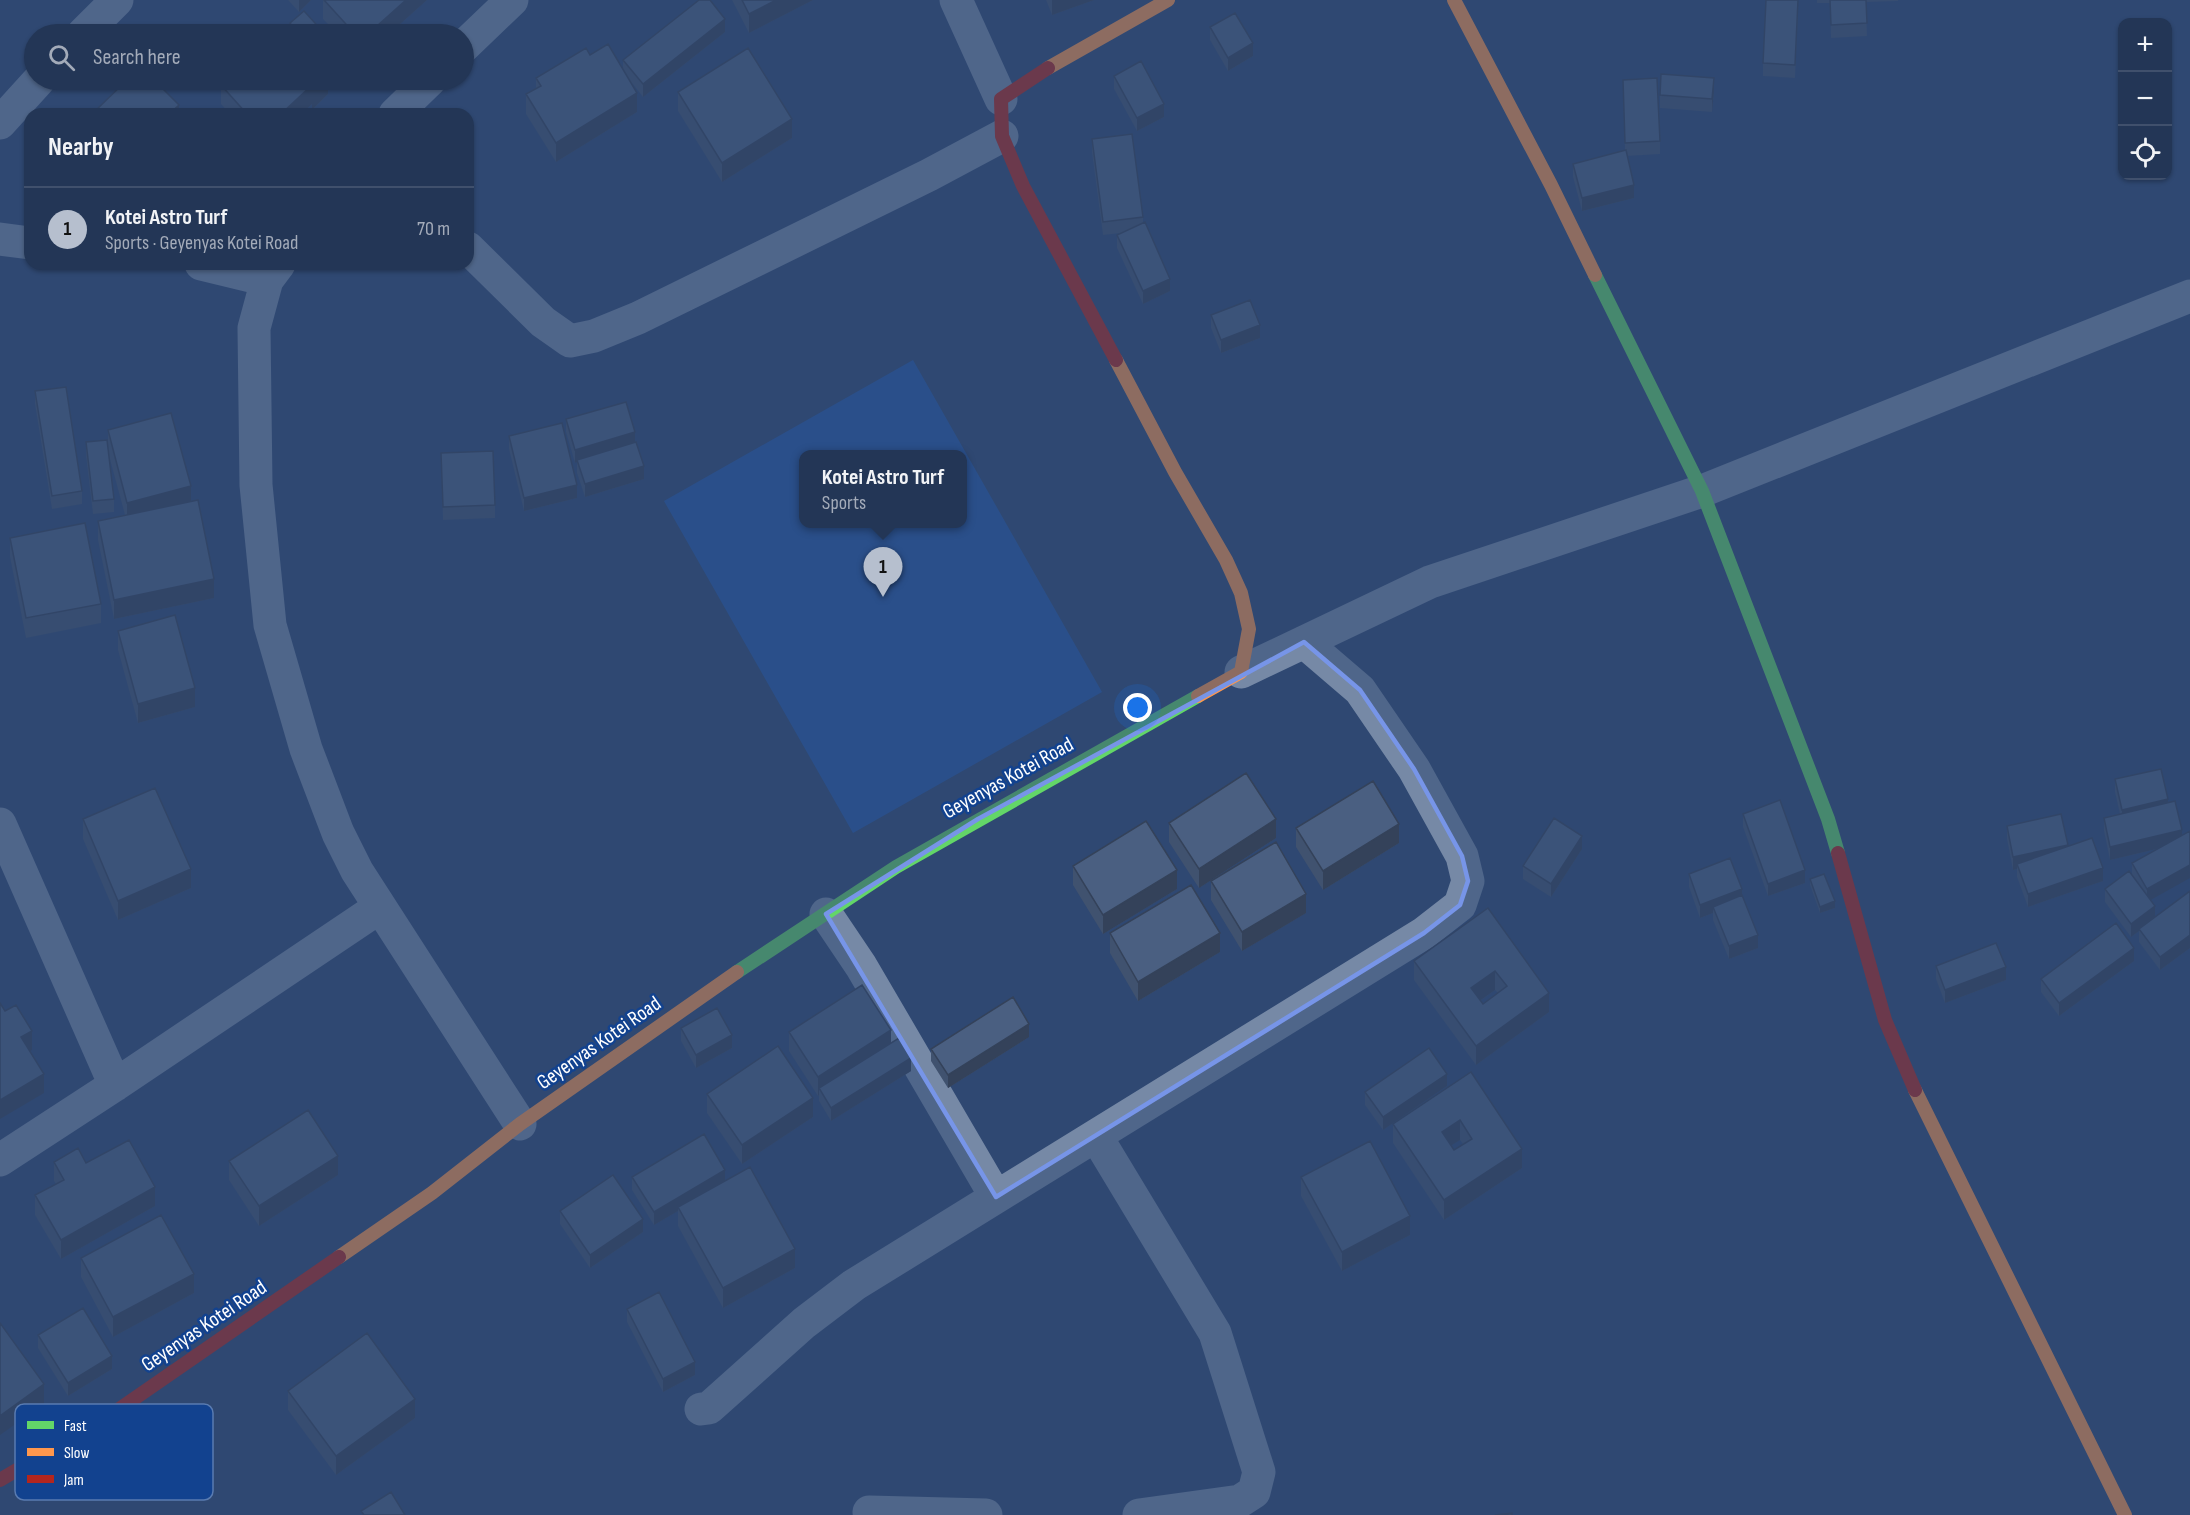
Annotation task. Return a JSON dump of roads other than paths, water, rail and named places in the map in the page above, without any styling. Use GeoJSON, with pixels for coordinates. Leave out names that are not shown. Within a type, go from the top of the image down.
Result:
{"type":"FeatureCollection","features":[{"type":"Feature","properties":{"kind":"street"},"geometry":{"type":"LineString","coordinates":[[93,24],[117,0]]}},
{"type":"Feature","properties":{"kind":"street"},"geometry":{"type":"LineString","coordinates":[[474,36],[512,0]]}},
{"type":"Feature","properties":{"kind":"street"},"geometry":{"type":"LineString","coordinates":[[956,0],[1001,99],[1002,136],[1023,186],[1176,472],[1226,560],[1241,593],[1249,629],[1241,672]]}},
{"type":"Feature","properties":{"kind":"street"},"geometry":{"type":"LineString","coordinates":[[1001,99],[1037,74],[1168,0]]}},
{"type":"Feature","properties":{"kind":"street"},"geometry":{"type":"LineString","coordinates":[[1454,0],[1551,185],[1701,491],[1760,638],[1828,819],[1885,1020],[1903,1065],[2125,1515]]}},
{"type":"Feature","properties":{"kind":"street"},"geometry":{"type":"LineString","coordinates":[[0,123],[30,90]]}},
{"type":"Feature","properties":{"kind":"street"},"geometry":{"type":"LineString","coordinates":[[401,108],[420,90]]}},
{"type":"Feature","properties":{"kind":"street"},"geometry":{"type":"LineString","coordinates":[[474,254],[543,322],[570,341],[594,336],[638,318],[929,175],[1002,136]]}},
{"type":"Feature","properties":{"kind":"street"},"geometry":{"type":"LineString","coordinates":[[0,239],[24,242]]}},
{"type":"Feature","properties":{"kind":"street"},"geometry":{"type":"LineString","coordinates":[[255,270],[273,272],[254,328],[256,485],[270,625],[306,749],[334,822],[357,871],[520,1124]]}},
{"type":"Feature","properties":{"kind":"street"},"geometry":{"type":"LineString","coordinates":[[1241,672],[1430,582],[1701,491],[2190,296]]}},
{"type":"Feature","properties":{"kind":"street"},"geometry":{"type":"LineString","coordinates":[[701,1409],[709,1408],[804,1323],[854,1285],[1424,933],[1460,905],[1468,881],[1462,856],[1414,769],[1360,690],[1304,642]]}},
{"type":"Feature","properties":{"kind":"street","name":"Geyenyas Kotei Road"},"geometry":{"type":"LineString","coordinates":[[127,1404],[432,1193],[520,1124],[728,978],[896,867],[1241,672]]}},
{"type":"Feature","properties":{"kind":"street"},"geometry":{"type":"LineString","coordinates":[[0,824],[115,1085]]}},
{"type":"Feature","properties":{"kind":"street"},"geometry":{"type":"LineString","coordinates":[[0,1160],[380,907]]}},
{"type":"Feature","properties":{"kind":"street"},"geometry":{"type":"LineString","coordinates":[[826,914],[861,966],[996,1197]]}},
{"type":"Feature","properties":{"kind":"street"},"geometry":{"type":"LineString","coordinates":[[1096,1136],[1215,1332],[1259,1472],[1254,1492],[1240,1502],[1139,1515]]}},
{"type":"Feature","properties":{"kind":"street","name":"Geyenyas Kotei Road"},"geometry":{"type":"LineString","coordinates":[[0,1480],[15,1471]]}},
{"type":"Feature","properties":{"kind":"street"},"geometry":{"type":"LineString","coordinates":[[869,1512],[986,1515]]}},
{"type":"Feature","properties":{"kind":"place","name":"Kotei Astro Turf"},"geometry":{"type":"Point","coordinates":[883,597]}}]}
